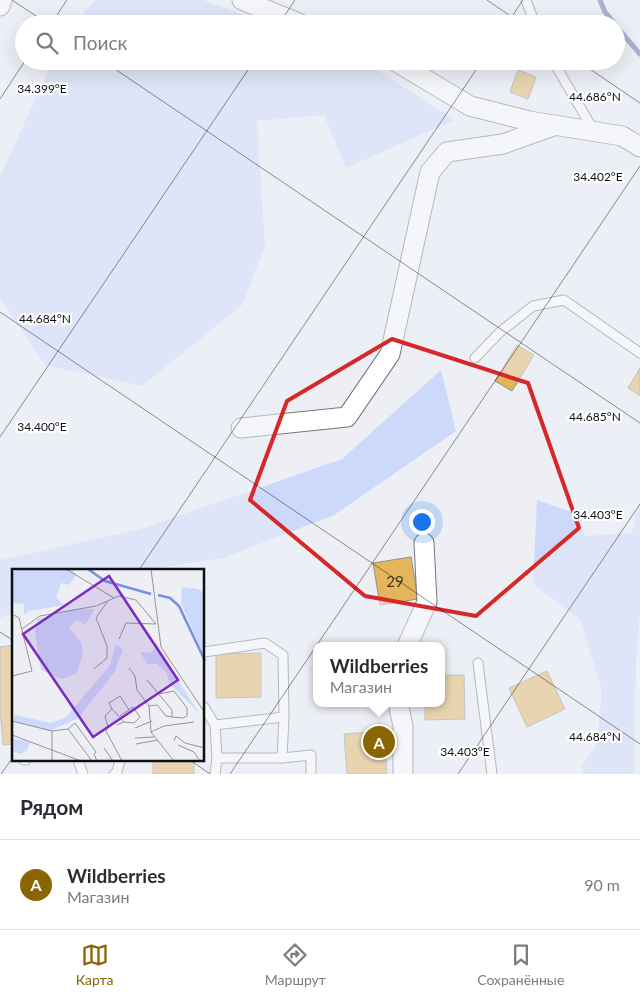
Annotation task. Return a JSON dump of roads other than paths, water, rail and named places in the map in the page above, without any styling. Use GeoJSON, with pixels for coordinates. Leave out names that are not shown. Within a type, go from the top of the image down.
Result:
{"type":"FeatureCollection","features":[{"type":"Feature","properties":{"kind":"street"},"geometry":{"type":"LineString","coordinates":[[0,6],[2,0]]}},
{"type":"Feature","properties":{"kind":"street"},"geometry":{"type":"LineString","coordinates":[[242,0],[280,15]]}},
{"type":"Feature","properties":{"kind":"street"},"geometry":{"type":"LineString","coordinates":[[410,70],[470,106],[529,121],[622,136],[640,147]]}},
{"type":"Feature","properties":{"kind":"street"},"geometry":{"type":"LineString","coordinates":[[241,428],[347,417],[390,354],[430,172],[447,152],[503,144],[556,125]]}},
{"type":"Feature","properties":{"kind":"street"},"geometry":{"type":"LineString","coordinates":[[409,642],[427,602],[424,543]]}},
{"type":"Feature","properties":{"kind":"street"},"geometry":{"type":"LineString","coordinates":[[399,707],[403,726],[403,774]]}},
{"type":"Feature","properties":{"kind":"lane"},"geometry":{"type":"LineString","coordinates":[[526,0],[532,15]]}},
{"type":"Feature","properties":{"kind":"lane"},"geometry":{"type":"LineString","coordinates":[[558,70],[594,131]]}},
{"type":"Feature","properties":{"kind":"lane"},"geometry":{"type":"LineString","coordinates":[[475,358],[500,332],[533,306],[564,300],[640,353]]}},
{"type":"Feature","properties":{"kind":"lane"},"geometry":{"type":"LineString","coordinates":[[205,652],[265,643],[283,655],[284,717],[282,758]]}},
{"type":"Feature","properties":{"kind":"lane"},"geometry":{"type":"LineString","coordinates":[[478,664],[492,774]]}},
{"type":"Feature","properties":{"kind":"lane"},"geometry":{"type":"LineString","coordinates":[[205,709],[215,725],[217,758],[215,774]]}},
{"type":"Feature","properties":{"kind":"lane"},"geometry":{"type":"LineString","coordinates":[[215,725],[284,717]]}},
{"type":"Feature","properties":{"kind":"lane"},"geometry":{"type":"LineString","coordinates":[[217,758],[282,758],[311,755],[311,774]]}},
{"type":"Feature","properties":{"kind":"lane"},"geometry":{"type":"LineString","coordinates":[[79,762],[83,774]]}},
{"type":"Feature","properties":{"kind":"lane"},"geometry":{"type":"LineString","coordinates":[[114,774],[117,772],[120,762]]}},
{"type":"Feature","properties":{"kind":"waterway"},"geometry":{"type":"LineString","coordinates":[[600,0],[608,15]]}},
{"type":"Feature","properties":{"kind":"waterway"},"geometry":{"type":"LineString","coordinates":[[625,36],[640,54]]}},
{"type":"Feature","properties":{"kind":"place","name":"Wildberries"},"geometry":{"type":"Point","coordinates":[379,742]}}]}
